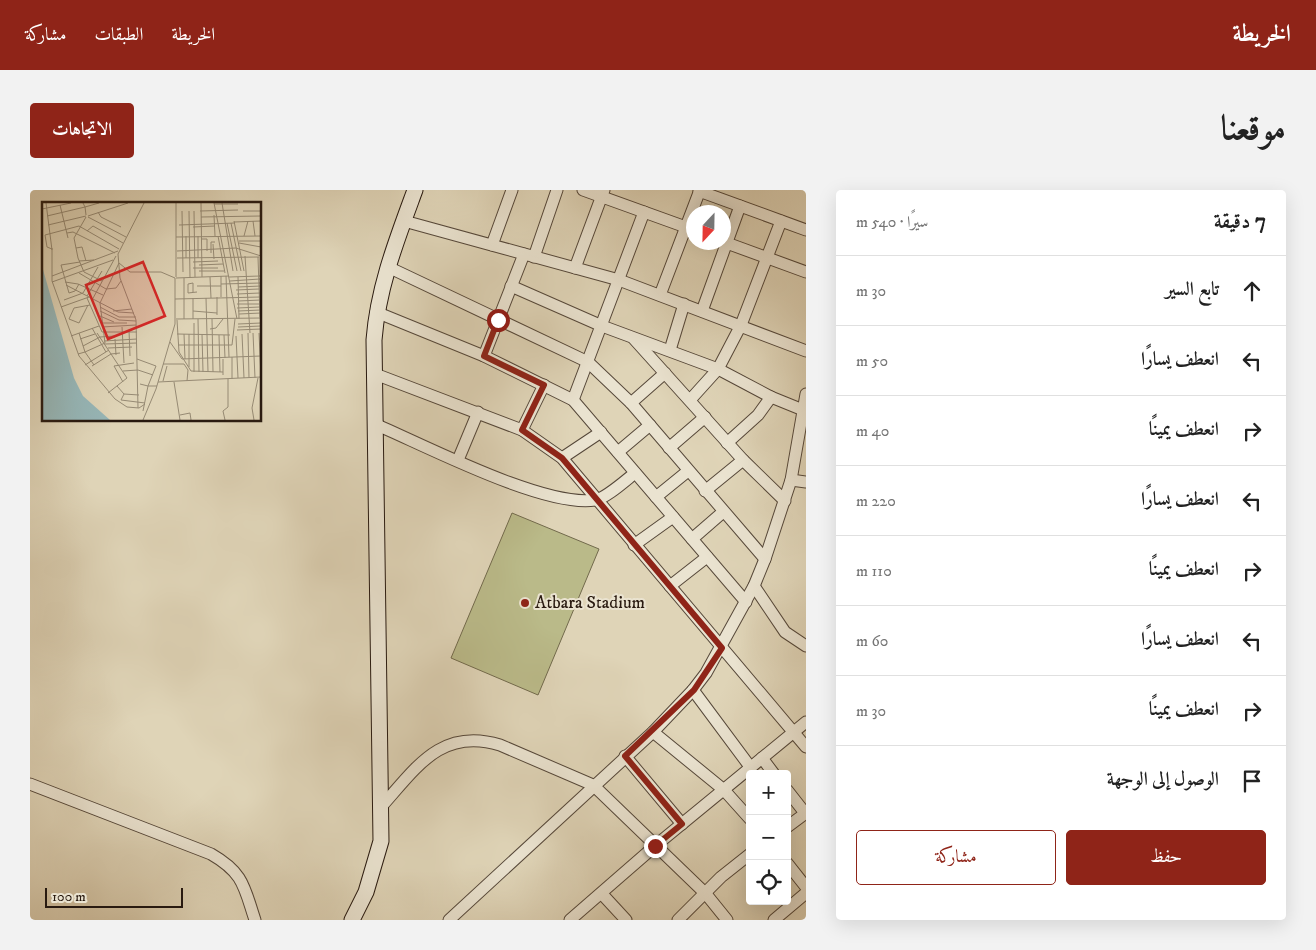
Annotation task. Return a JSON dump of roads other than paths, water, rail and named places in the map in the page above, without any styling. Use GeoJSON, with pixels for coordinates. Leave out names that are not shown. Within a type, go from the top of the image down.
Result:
{"type":"FeatureCollection","features":[{"type":"Feature","properties":{"kind":"street"},"geometry":{"type":"LineString","coordinates":[[352,920],[366,892],[381,841],[375,374],[376,312],[388,267],[415,190]]}},
{"type":"Feature","properties":{"kind":"street"},"geometry":{"type":"LineString","coordinates":[[492,245],[512,190]]}},
{"type":"Feature","properties":{"kind":"street"},"geometry":{"type":"LineString","coordinates":[[484,356],[512,286],[529,255],[557,190]]}},
{"type":"Feature","properties":{"kind":"street"},"geometry":{"type":"LineString","coordinates":[[583,190],[603,194],[686,228]]}},
{"type":"Feature","properties":{"kind":"street"},"geometry":{"type":"LineString","coordinates":[[696,205],[700,191],[806,230]]}},
{"type":"Feature","properties":{"kind":"street"},"geometry":{"type":"LineString","coordinates":[[575,268],[603,194]]}},
{"type":"Feature","properties":{"kind":"street"},"geometry":{"type":"LineString","coordinates":[[731,228],[740,206]]}},
{"type":"Feature","properties":{"kind":"street"},"geometry":{"type":"LineString","coordinates":[[573,400],[644,212]]}},
{"type":"Feature","properties":{"kind":"street"},"geometry":{"type":"LineString","coordinates":[[404,221],[619,280],[806,350]]}},
{"type":"Feature","properties":{"kind":"street"},"geometry":{"type":"LineString","coordinates":[[690,400],[718,369],[741,325],[781,221]]}},
{"type":"Feature","properties":{"kind":"street"},"geometry":{"type":"LineString","coordinates":[[660,295],[686,238]]}},
{"type":"Feature","properties":{"kind":"street"},"geometry":{"type":"LineString","coordinates":[[731,244],[806,272]]}},
{"type":"Feature","properties":{"kind":"street"},"geometry":{"type":"LineString","coordinates":[[702,311],[722,250]]}},
{"type":"Feature","properties":{"kind":"street"},"geometry":{"type":"LineString","coordinates":[[388,267],[588,362],[631,403],[722,512],[765,559]]}},
{"type":"Feature","properties":{"kind":"street"},"geometry":{"type":"LineString","coordinates":[[512,286],[602,326],[718,369],[803,410]]}},
{"type":"Feature","properties":{"kind":"street"},"geometry":{"type":"LineString","coordinates":[[670,350],[684,304]]}},
{"type":"Feature","properties":{"kind":"street"},"geometry":{"type":"LineString","coordinates":[[376,312],[484,356],[573,400],[746,602]]}},
{"type":"Feature","properties":{"kind":"street"},"geometry":{"type":"LineString","coordinates":[[632,338],[727,443],[785,501]]}},
{"type":"Feature","properties":{"kind":"street"},"geometry":{"type":"LineString","coordinates":[[631,403],[665,373]]}},
{"type":"Feature","properties":{"kind":"street"},"geometry":{"type":"LineString","coordinates":[[375,374],[522,430],[562,458],[806,747]]}},
{"type":"Feature","properties":{"kind":"street"},"geometry":{"type":"LineString","coordinates":[[522,430],[544,385]]}},
{"type":"Feature","properties":{"kind":"street"},"geometry":{"type":"LineString","coordinates":[[448,920],[653,732],[694,690],[722,648],[754,586],[765,559],[791,480],[806,394]]}},
{"type":"Feature","properties":{"kind":"street"},"geometry":{"type":"LineString","coordinates":[[727,443],[758,415],[771,396]]}},
{"type":"Feature","properties":{"kind":"street"},"geometry":{"type":"LineString","coordinates":[[458,460],[478,412]]}},
{"type":"Feature","properties":{"kind":"street"},"geometry":{"type":"LineString","coordinates":[[669,448],[705,417]]}},
{"type":"Feature","properties":{"kind":"street"},"geometry":{"type":"LineString","coordinates":[[377,425],[510,482],[566,500],[597,500],[635,473]]}},
{"type":"Feature","properties":{"kind":"street"},"geometry":{"type":"LineString","coordinates":[[618,452],[650,425]]}},
{"type":"Feature","properties":{"kind":"street"},"geometry":{"type":"LineString","coordinates":[[562,458],[601,432]]}},
{"type":"Feature","properties":{"kind":"street"},"geometry":{"type":"LineString","coordinates":[[705,491],[743,460]]}},
{"type":"Feature","properties":{"kind":"street"},"geometry":{"type":"LineString","coordinates":[[656,497],[688,471]]}},
{"type":"Feature","properties":{"kind":"street"},"geometry":{"type":"LineString","coordinates":[[791,480],[806,482]]}},
{"type":"Feature","properties":{"kind":"street"},"geometry":{"type":"LineString","coordinates":[[692,539],[722,512]]}},
{"type":"Feature","properties":{"kind":"street"},"geometry":{"type":"LineString","coordinates":[[634,545],[674,517]]}},
{"type":"Feature","properties":{"kind":"street"},"geometry":{"type":"LineString","coordinates":[[670,586],[707,557]]}},
{"type":"Feature","properties":{"kind":"street"},"geometry":{"type":"LineString","coordinates":[[754,586],[784,632],[806,646]]}},
{"type":"Feature","properties":{"kind":"street"},"geometry":{"type":"LineString","coordinates":[[694,690],[751,768]]}},
{"type":"Feature","properties":{"kind":"street"},"geometry":{"type":"LineString","coordinates":[[570,920],[655,846],[806,722]]}},
{"type":"Feature","properties":{"kind":"street"},"geometry":{"type":"LineString","coordinates":[[653,732],[724,790],[746,815]]}},
{"type":"Feature","properties":{"kind":"street"},"geometry":{"type":"LineString","coordinates":[[381,806],[434,751],[465,741],[486,741],[500,745],[593,785],[706,894],[727,920]]}},
{"type":"Feature","properties":{"kind":"street"},"geometry":{"type":"LineString","coordinates":[[625,756],[682,824]]}},
{"type":"Feature","properties":{"kind":"street"},"geometry":{"type":"LineString","coordinates":[[762,758],[771,770]]}},
{"type":"Feature","properties":{"kind":"street"},"geometry":{"type":"LineString","coordinates":[[30,784],[212,854],[227,863],[240,876],[255,920]]}},
{"type":"Feature","properties":{"kind":"street"},"geometry":{"type":"LineString","coordinates":[[791,795],[806,813],[791,824]]}},
{"type":"Feature","properties":{"kind":"street"},"geometry":{"type":"LineString","coordinates":[[678,920],[721,878],[746,857]]}},
{"type":"Feature","properties":{"kind":"street"},"geometry":{"type":"LineString","coordinates":[[791,869],[806,887]]}},
{"type":"Feature","properties":{"kind":"street"},"geometry":{"type":"LineString","coordinates":[[774,920],[806,893]]}},
{"type":"Feature","properties":{"kind":"street"},"geometry":{"type":"LineString","coordinates":[[602,894],[626,920]]}},
{"type":"Feature","properties":{"kind":"place","name":"Atbara Stadium"},"geometry":{"type":"Point","coordinates":[525,603]}}]}
